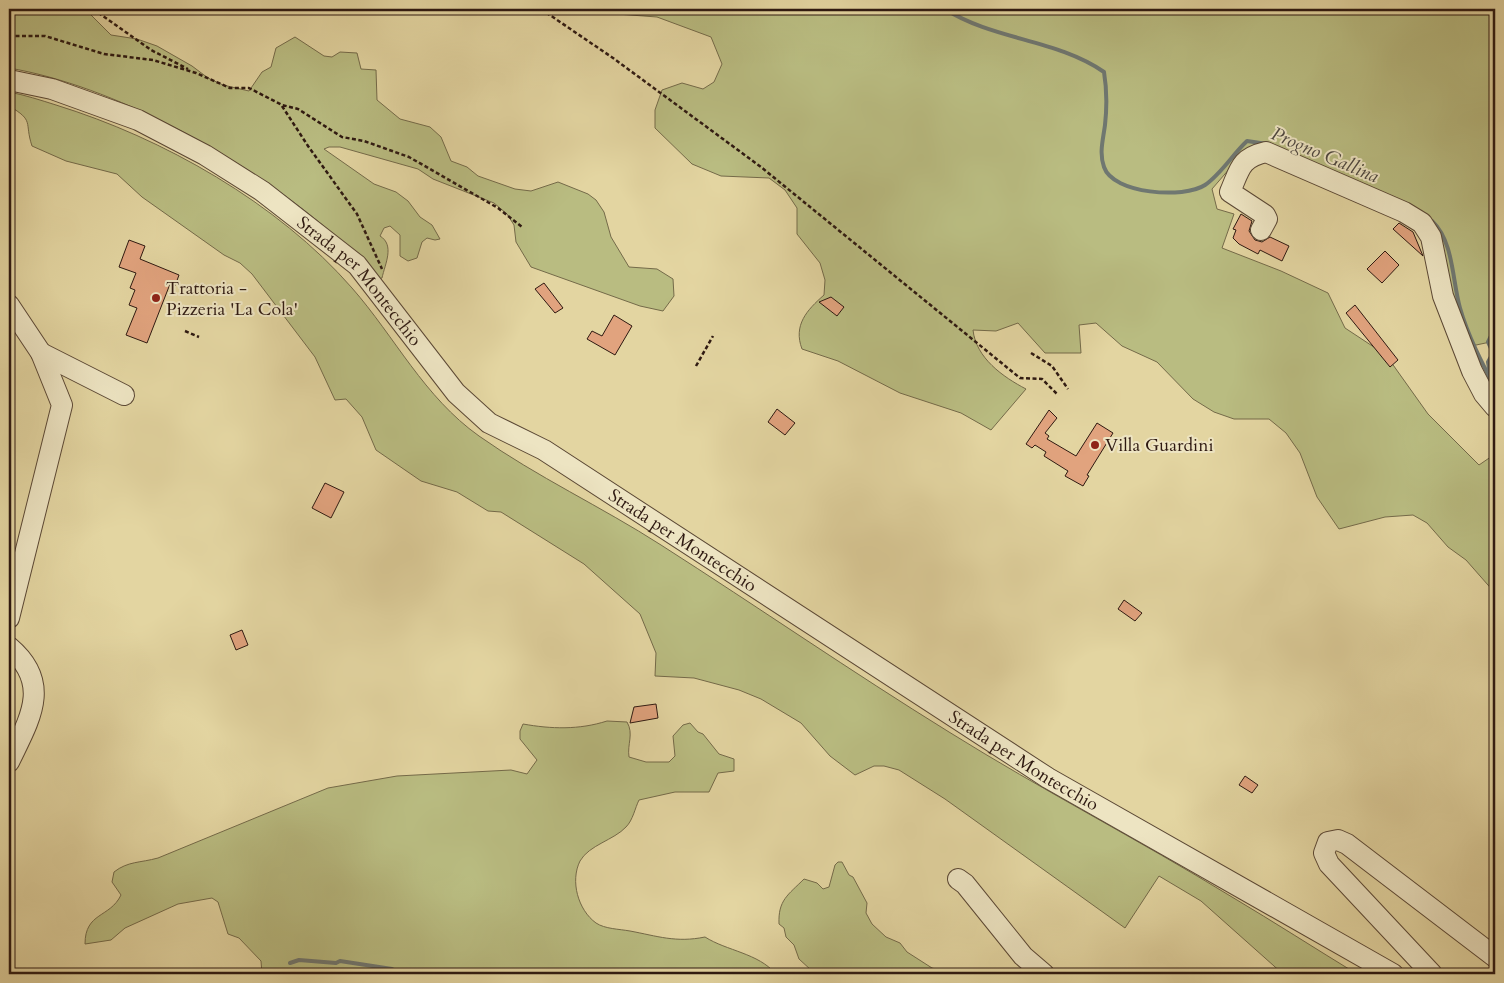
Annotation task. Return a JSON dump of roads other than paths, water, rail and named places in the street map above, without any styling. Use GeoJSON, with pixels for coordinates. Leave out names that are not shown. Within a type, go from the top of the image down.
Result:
{"type":"FeatureCollection","features":[{"type":"Feature","properties":{"kind":"street","name":"Strada per Montecchio"},"geometry":{"type":"LineString","coordinates":[[9,80],[52,89],[138,120],[205,155],[262,191],[358,265],[456,393],[489,423],[544,450],[1048,778],[1393,974]]}},
{"type":"Feature","properties":{"kind":"street"},"geometry":{"type":"LineString","coordinates":[[1261,230],[1268,219],[1265,215],[1230,192],[1242,164],[1251,156],[1266,152],[1404,212],[1422,222],[1431,237],[1443,296],[1472,371],[1484,394],[1495,407]]}},
{"type":"Feature","properties":{"kind":"street"},"geometry":{"type":"LineString","coordinates":[[9,305],[41,353],[62,405],[9,612]]}},
{"type":"Feature","properties":{"kind":"street"},"geometry":{"type":"LineString","coordinates":[[41,353],[124,395]]}},
{"type":"Feature","properties":{"kind":"street"},"geometry":{"type":"LineString","coordinates":[[9,647],[29,668],[35,686],[33,706],[26,728],[9,762]]}},
{"type":"Feature","properties":{"kind":"street"},"geometry":{"type":"LineString","coordinates":[[1432,974],[1330,864],[1324,852],[1328,842],[1338,840],[1347,844],[1495,957]]}},
{"type":"Feature","properties":{"kind":"street"},"geometry":{"type":"LineString","coordinates":[[958,880],[965,884],[1023,956],[1044,974]]}},
{"type":"Feature","properties":{"kind":"waterway","name":"Progno Gallina"},"geometry":{"type":"LineString","coordinates":[[945,9],[983,27],[1066,53],[1104,72],[1106,105],[1102,157],[1104,167],[1110,176],[1121,183],[1134,188],[1166,193],[1195,189],[1205,185],[1222,170],[1247,141],[1267,144]]}},
{"type":"Feature","properties":{"kind":"waterway","name":"Progno Gallina"},"geometry":{"type":"LineString","coordinates":[[1432,221],[1445,240],[1457,297],[1467,329],[1495,388]]}},
{"type":"Feature","properties":{"kind":"waterway"},"geometry":{"type":"LineString","coordinates":[[1490,374],[1488,362],[1493,353],[1488,342],[1495,328]]}},
{"type":"Feature","properties":{"kind":"waterway"},"geometry":{"type":"LineString","coordinates":[[290,963],[299,960],[336,963],[340,961],[392,969],[401,973],[421,974]]}},
{"type":"Feature","properties":{"kind":"place","name":"Trattoria - Pizzeria 'La Cola'"},"geometry":{"type":"Point","coordinates":[156,298]}},
{"type":"Feature","properties":{"kind":"place","name":"Villa Guardini"},"geometry":{"type":"Point","coordinates":[1095,445]}}]}
